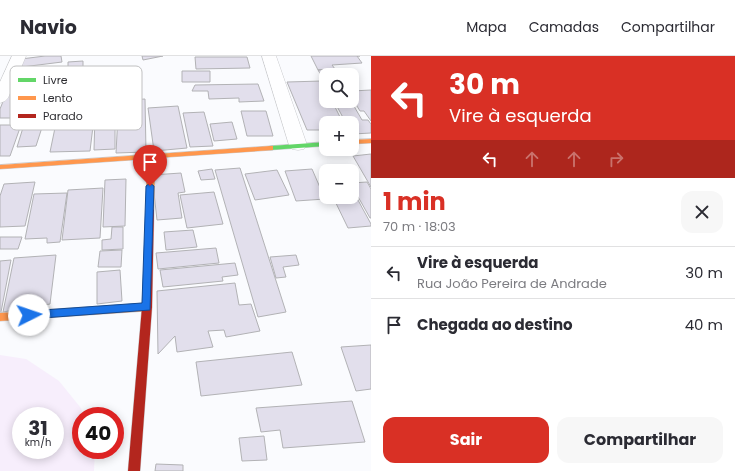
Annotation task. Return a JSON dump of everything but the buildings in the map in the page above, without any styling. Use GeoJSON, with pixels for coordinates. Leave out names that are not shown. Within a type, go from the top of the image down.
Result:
{"type":"FeatureCollection","features":[{"type":"Feature","properties":{"kind":"street"},"geometry":{"type":"LineString","coordinates":[[14,66],[19,56]]}},
{"type":"Feature","properties":{"kind":"street"},"geometry":{"type":"LineString","coordinates":[[269,56],[298,145]]}},
{"type":"Feature","properties":{"kind":"street"},"geometry":{"type":"LineString","coordinates":[[0,98],[10,76]]}},
{"type":"Feature","properties":{"kind":"street"},"geometry":{"type":"LineString","coordinates":[[359,142],[371,141]]}},
{"type":"Feature","properties":{"kind":"street"},"geometry":{"type":"LineString","coordinates":[[0,167],[319,144]]}},
{"type":"Feature","properties":{"kind":"street"},"geometry":{"type":"LineString","coordinates":[[134,471],[146,307],[151,156]]}},
{"type":"Feature","properties":{"kind":"street"},"geometry":{"type":"LineString","coordinates":[[0,317],[146,307]]}},
{"type":"Feature","properties":{"kind":"shaded area"},"geometry":{"type":"Polygon","coordinates":[[[0,355],[26,359],[59,381],[80,407],[72,407],[72,459],[95,459],[94,471],[0,471],[0,355]]]}},
{"type":"Feature","properties":{"kind":"traffic: fast"},"geometry":{"type":"LineString","coordinates":[[270,148],[319,144]]}},
{"type":"Feature","properties":{"kind":"traffic: slow"},"geometry":{"type":"LineString","coordinates":[[359,142],[371,141]]}},
{"type":"Feature","properties":{"kind":"traffic: slow"},"geometry":{"type":"LineString","coordinates":[[0,167],[270,148]]}},
{"type":"Feature","properties":{"kind":"traffic: slow"},"geometry":{"type":"LineString","coordinates":[[150,210],[151,156]]}},
{"type":"Feature","properties":{"kind":"traffic: slow"},"geometry":{"type":"LineString","coordinates":[[0,317],[147,307]]}},
{"type":"Feature","properties":{"kind":"traffic: jam"},"geometry":{"type":"LineString","coordinates":[[134,471],[147,307],[150,210]]}},
{"type":"Feature","properties":{"kind":"route"},"geometry":{"type":"LineString","coordinates":[[29,315],[146,307],[150,186]]}}]}
